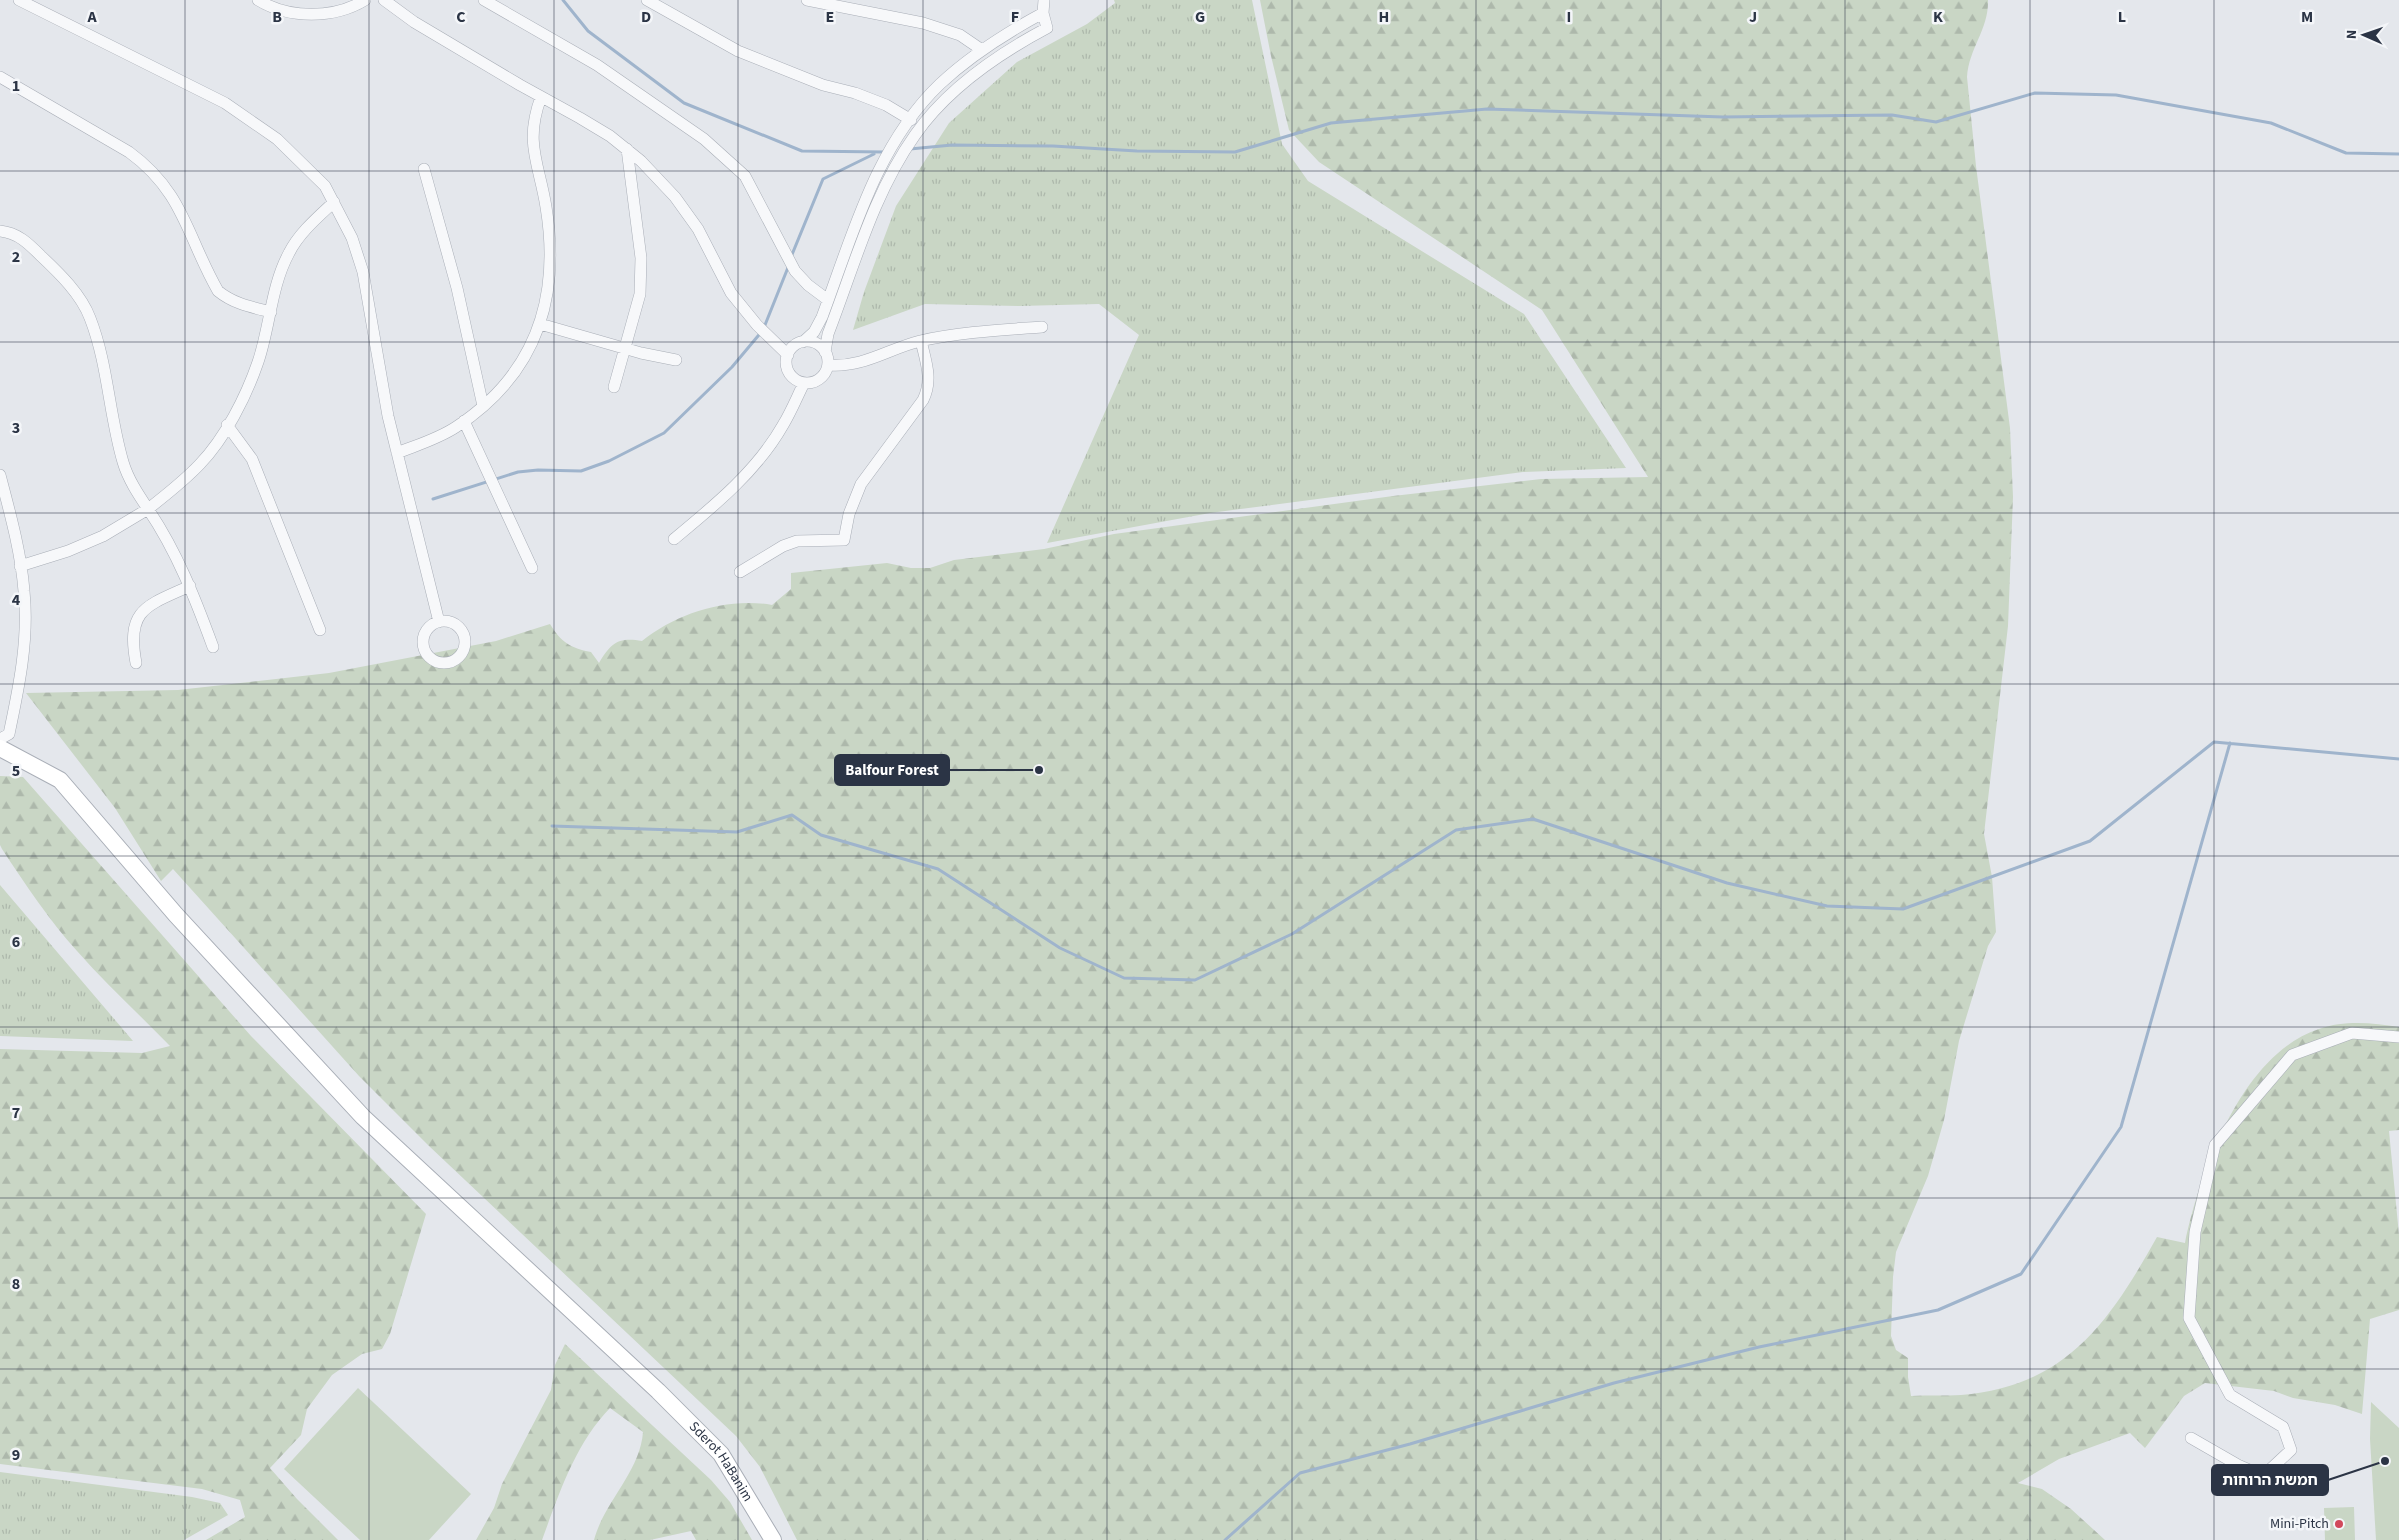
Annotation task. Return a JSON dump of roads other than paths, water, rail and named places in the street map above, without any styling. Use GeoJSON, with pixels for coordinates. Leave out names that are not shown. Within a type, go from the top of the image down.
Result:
{"type":"FeatureCollection","features":[{"type":"Feature","properties":{"kind":"main road","name":"Sderot HaBanim"},"geometry":{"type":"LineString","coordinates":[[0,748],[60,780],[176,915],[363,1117],[658,1391],[721,1454],[773,1540]]}},
{"type":"Feature","properties":{"kind":"street"},"geometry":{"type":"LineString","coordinates":[[19,0],[226,103],[277,139],[325,186],[352,238],[363,272],[378,367],[397,453],[439,622]]}},
{"type":"Feature","properties":{"kind":"street"},"geometry":{"type":"LineString","coordinates":[[258,0],[282,11],[298,14],[327,13],[357,5],[365,0]]}},
{"type":"Feature","properties":{"kind":"street"},"geometry":{"type":"LineString","coordinates":[[384,0],[414,22],[588,122],[641,161],[675,197],[698,229],[731,292],[757,325],[788,355]]}},
{"type":"Feature","properties":{"kind":"street"},"geometry":{"type":"LineString","coordinates":[[484,0],[620,80],[716,149],[744,176],[795,271],[808,285],[828,300]]}},
{"type":"Feature","properties":{"kind":"street"},"geometry":{"type":"LineString","coordinates":[[647,0],[738,51],[824,85],[855,93],[886,105],[911,120]]}},
{"type":"Feature","properties":{"kind":"street"},"geometry":{"type":"LineString","coordinates":[[807,0],[922,23],[960,35],[982,50]]}},
{"type":"Feature","properties":{"kind":"street"},"geometry":{"type":"LineString","coordinates":[[1044,0],[1047,28],[1023,41],[960,87],[938,107],[915,134],[887,183],[828,334],[825,352],[828,365],[822,377],[817,381],[804,383],[798,381],[788,372],[786,366],[788,355],[794,346],[803,342],[814,332],[828,300],[863,205],[902,131],[939,85],[1002,35],[1044,13]]}},
{"type":"Feature","properties":{"kind":"street"},"geometry":{"type":"LineString","coordinates":[[0,76],[130,152],[146,164],[169,190],[218,291],[229,300],[271,312]]}},
{"type":"Feature","properties":{"kind":"street"},"geometry":{"type":"LineString","coordinates":[[397,453],[431,440],[464,421],[483,406],[509,381],[529,351],[540,324],[550,280],[551,265],[546,207],[532,144],[532,127],[541,96]]}},
{"type":"Feature","properties":{"kind":"street"},"geometry":{"type":"LineString","coordinates":[[614,387],[640,294],[641,258],[626,149]]}},
{"type":"Feature","properties":{"kind":"street"},"geometry":{"type":"LineString","coordinates":[[424,168],[457,288],[483,406]]}},
{"type":"Feature","properties":{"kind":"street"},"geometry":{"type":"LineString","coordinates":[[20,566],[68,551],[102,536],[148,509],[201,464],[227,425],[257,364],[277,283],[289,252],[300,235],[334,202]]}},
{"type":"Feature","properties":{"kind":"street"},"geometry":{"type":"LineString","coordinates":[[0,231],[12,232],[24,240],[50,264],[75,292],[90,316],[100,350],[124,463],[131,482],[174,550],[213,647]]}},
{"type":"Feature","properties":{"kind":"street"},"geometry":{"type":"LineString","coordinates":[[540,324],[626,349],[676,360]]}},
{"type":"Feature","properties":{"kind":"street"},"geometry":{"type":"LineString","coordinates":[[828,365],[853,365],[921,341],[948,335],[1042,327]]}},
{"type":"Feature","properties":{"kind":"street"},"geometry":{"type":"LineString","coordinates":[[740,572],[783,546],[797,541],[844,540],[849,514],[861,484],[923,400],[929,389],[929,373],[921,341]]}},
{"type":"Feature","properties":{"kind":"street"},"geometry":{"type":"LineString","coordinates":[[803,342],[814,342],[825,352]]}},
{"type":"Feature","properties":{"kind":"street"},"geometry":{"type":"LineString","coordinates":[[674,539],[718,502],[750,470],[783,426],[804,383]]}},
{"type":"Feature","properties":{"kind":"street"},"geometry":{"type":"LineString","coordinates":[[464,421],[532,568]]}},
{"type":"Feature","properties":{"kind":"street"},"geometry":{"type":"LineString","coordinates":[[227,425],[252,459],[320,630]]}},
{"type":"Feature","properties":{"kind":"street"},"geometry":{"type":"LineString","coordinates":[[0,475],[20,566],[24,591],[25,624],[22,670],[8,734],[0,739]]}},
{"type":"Feature","properties":{"kind":"street"},"geometry":{"type":"LineString","coordinates":[[136,663],[132,641],[136,622],[143,612],[155,602],[190,586]]}},
{"type":"Feature","properties":{"kind":"street"},"geometry":{"type":"LineString","coordinates":[[2191,1438],[2238,1465],[2263,1476],[2291,1450],[2283,1427],[2230,1395],[2189,1318],[2196,1232],[2215,1145],[2292,1055],[2352,1034],[2399,1037]]}},
{"type":"Feature","properties":{"kind":"waterway"},"geometry":{"type":"LineString","coordinates":[[563,0],[588,31],[684,103],[802,151],[884,152]]}},
{"type":"Feature","properties":{"kind":"waterway"},"geometry":{"type":"LineString","coordinates":[[910,149],[952,145],[1235,152],[1331,123],[1487,109],[1723,117],[1892,115],[1936,122],[2035,93],[2116,95],[2271,123],[2346,153],[2399,154]]}},
{"type":"Feature","properties":{"kind":"waterway"},"geometry":{"type":"LineString","coordinates":[[791,257],[823,179],[874,154]]}},
{"type":"Feature","properties":{"kind":"waterway"},"geometry":{"type":"LineString","coordinates":[[433,499],[518,472],[538,470],[581,471],[609,461],[664,433],[732,367],[763,330],[789,265]]}},
{"type":"Feature","properties":{"kind":"waterway"},"geometry":{"type":"LineString","coordinates":[[552,826],[737,832],[792,815],[821,835],[938,869],[1060,948],[1124,978],[1195,980],[1292,934],[1456,830],[1533,819],[1727,883],[1827,906],[1903,909],[2090,841],[2214,742],[2399,759]]}},
{"type":"Feature","properties":{"kind":"waterway"},"geometry":{"type":"LineString","coordinates":[[1225,1540],[1300,1473],[1410,1444],[1614,1383],[1759,1347],[1938,1310],[2021,1274],[2121,1127],[2230,743]]}},
{"type":"Feature","properties":{"kind":"place","name":"Balfour Forest"},"geometry":{"type":"Point","coordinates":[1039,770]}},
{"type":"Feature","properties":{"kind":"place","name":"חמשת הרוחות"},"geometry":{"type":"Point","coordinates":[2385,1461]}},
{"type":"Feature","properties":{"kind":"place","name":"Mini-Pitch"},"geometry":{"type":"Point","coordinates":[2339,1524]}}]}
